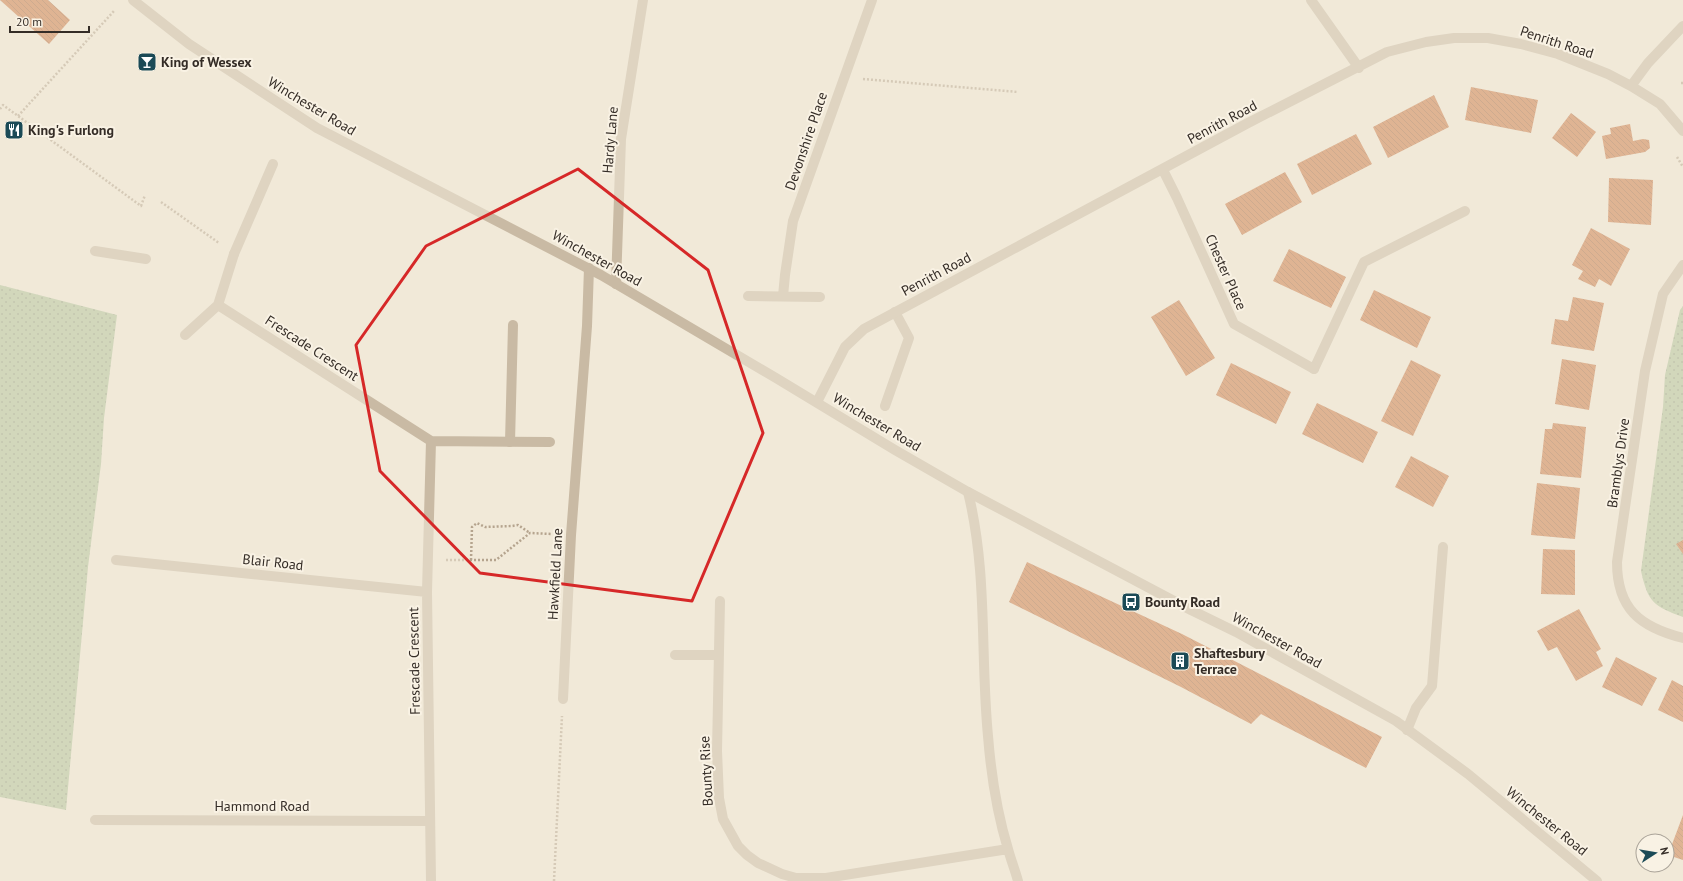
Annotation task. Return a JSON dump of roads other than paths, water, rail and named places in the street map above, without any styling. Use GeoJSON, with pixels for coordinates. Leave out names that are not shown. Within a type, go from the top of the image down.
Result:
{"type":"FeatureCollection","features":[{"type":"Feature","properties":{"kind":"street","name":"Winchester Road"},"geometry":{"type":"LineString","coordinates":[[133,0],[189,44],[317,128],[589,268],[968,492],[1170,599],[1236,632],[1396,721],[1468,774],[1597,881]]}},
{"type":"Feature","properties":{"kind":"street","name":"Hardy Lane"},"geometry":{"type":"LineString","coordinates":[[616,284],[621,139],[643,0]]}},
{"type":"Feature","properties":{"kind":"street","name":"Devonshire Place"},"geometry":{"type":"LineString","coordinates":[[783,296],[793,221],[843,77],[872,0]]}},
{"type":"Feature","properties":{"kind":"street"},"geometry":{"type":"LineString","coordinates":[[1311,0],[1358,68]]}},
{"type":"Feature","properties":{"kind":"street"},"geometry":{"type":"LineString","coordinates":[[1632,86],[1648,62],[1683,26]]}},
{"type":"Feature","properties":{"kind":"street","name":"Penrith Road"},"geometry":{"type":"LineString","coordinates":[[816,402],[845,347],[864,329],[1248,123],[1387,52],[1426,42],[1454,38],[1488,38],[1527,45],[1558,54],[1608,74],[1632,86],[1660,104],[1683,131]]}},
{"type":"Feature","properties":{"kind":"street"},"geometry":{"type":"LineString","coordinates":[[185,335],[218,305],[234,254],[273,164]]}},
{"type":"Feature","properties":{"kind":"street","name":"Chester Place"},"geometry":{"type":"LineString","coordinates":[[1162,170],[1177,198],[1234,324],[1314,369],[1364,262],[1465,211]]}},
{"type":"Feature","properties":{"kind":"street"},"geometry":{"type":"LineString","coordinates":[[95,251],[146,259]]}},
{"type":"Feature","properties":{"kind":"street","name":"Bramblys Drive"},"geometry":{"type":"LineString","coordinates":[[1683,265],[1663,294],[1645,371],[1617,562],[1617,572],[1622,597],[1632,612],[1645,624],[1654,629],[1683,638]]}},
{"type":"Feature","properties":{"kind":"street","name":"Hawkfield Lane"},"geometry":{"type":"LineString","coordinates":[[563,699],[571,535],[587,326],[589,268]]}},
{"type":"Feature","properties":{"kind":"street"},"geometry":{"type":"LineString","coordinates":[[748,296],[820,297]]}},
{"type":"Feature","properties":{"kind":"street","name":"Frescade Crescent"},"geometry":{"type":"LineString","coordinates":[[218,305],[431,441],[427,592],[431,881]]}},
{"type":"Feature","properties":{"kind":"street"},"geometry":{"type":"LineString","coordinates":[[884,406],[908,338],[895,312]]}},
{"type":"Feature","properties":{"kind":"street"},"geometry":{"type":"LineString","coordinates":[[510,442],[513,325]]}},
{"type":"Feature","properties":{"kind":"street"},"geometry":{"type":"LineString","coordinates":[[431,441],[550,442]]}},
{"type":"Feature","properties":{"kind":"street"},"geometry":{"type":"LineString","coordinates":[[968,492],[975,522],[982,576],[988,736],[997,803],[1008,849],[1018,881]]}},
{"type":"Feature","properties":{"kind":"street"},"geometry":{"type":"LineString","coordinates":[[1407,730],[1416,708],[1432,686],[1443,547]]}},
{"type":"Feature","properties":{"kind":"street","name":"Blair Road"},"geometry":{"type":"LineString","coordinates":[[116,560],[427,592]]}},
{"type":"Feature","properties":{"kind":"street","name":"Bounty Rise"},"geometry":{"type":"LineString","coordinates":[[720,601],[717,751],[719,798],[723,819],[738,846],[747,855],[782,874],[796,878],[826,878],[1008,849]]}},
{"type":"Feature","properties":{"kind":"street"},"geometry":{"type":"LineString","coordinates":[[675,655],[719,655]]}},
{"type":"Feature","properties":{"kind":"street","name":"Hammond Road"},"geometry":{"type":"LineString","coordinates":[[95,820],[430,820]]}},
{"type":"Feature","properties":{"kind":"place","name":"King of Wessex"},"geometry":{"type":"Point","coordinates":[147,62]}},
{"type":"Feature","properties":{"kind":"place","name":"King's Furlong"},"geometry":{"type":"Point","coordinates":[14,130]}},
{"type":"Feature","properties":{"kind":"place","name":"Bounty Road"},"geometry":{"type":"Point","coordinates":[1131,602]}},
{"type":"Feature","properties":{"kind":"place","name":"Shaftesbury Terrace"},"geometry":{"type":"Point","coordinates":[1180,661]}}]}
